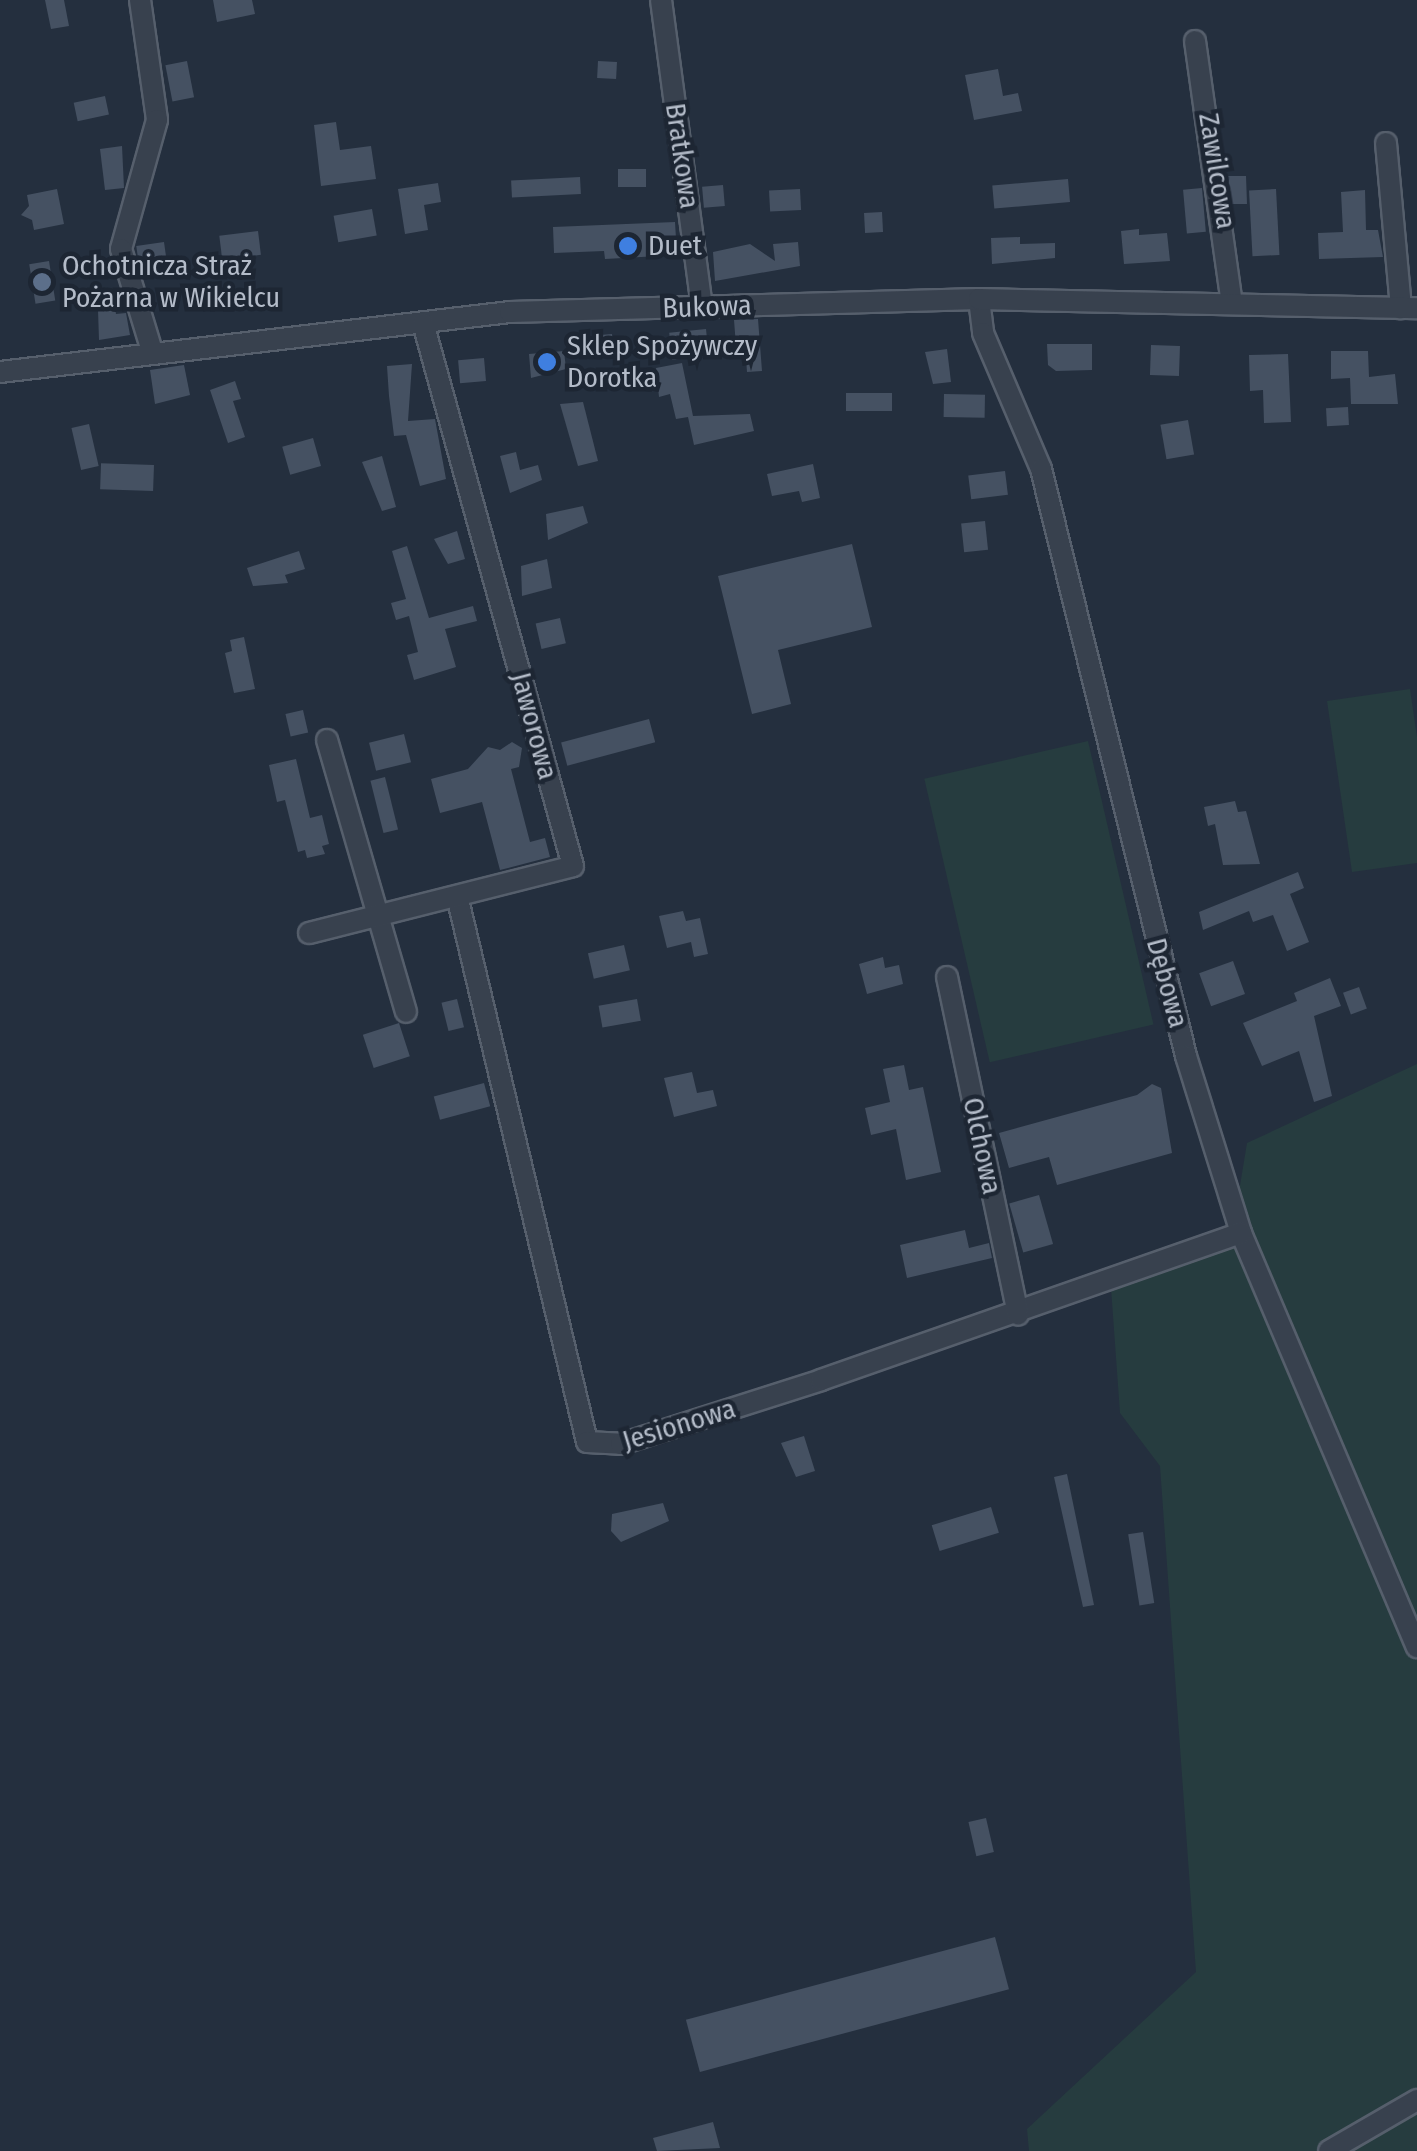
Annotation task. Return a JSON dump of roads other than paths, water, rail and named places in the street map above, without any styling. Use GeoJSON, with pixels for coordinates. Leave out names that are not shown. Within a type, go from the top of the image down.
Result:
{"type":"FeatureCollection","features":[{"type":"Feature","properties":{"kind":"street"},"geometry":{"type":"LineString","coordinates":[[140,0],[157,120],[121,249],[152,350]]}},
{"type":"Feature","properties":{"kind":"street","name":"Bratkowa"},"geometry":{"type":"LineString","coordinates":[[662,0],[702,307]]}},
{"type":"Feature","properties":{"kind":"street","name":"Zawilcowa"},"geometry":{"type":"LineString","coordinates":[[1195,41],[1232,302]]}},
{"type":"Feature","properties":{"kind":"street"},"geometry":{"type":"LineString","coordinates":[[1386,143],[1409,308]]}},
{"type":"Feature","properties":{"kind":"street","name":"Bukowa"},"geometry":{"type":"LineString","coordinates":[[0,372],[152,350],[510,312],[980,299],[1409,308]]}},
{"type":"Feature","properties":{"kind":"street","name":"Dębowa"},"geometry":{"type":"LineString","coordinates":[[980,299],[983,333],[1041,469],[1186,1056],[1241,1233],[1417,1647]]}},
{"type":"Feature","properties":{"kind":"street","name":"Jaworowa"},"geometry":{"type":"LineString","coordinates":[[309,933],[458,900],[573,866],[423,323]]}},
{"type":"Feature","properties":{"kind":"street"},"geometry":{"type":"LineString","coordinates":[[327,740],[382,917],[406,1012]]}},
{"type":"Feature","properties":{"kind":"street","name":"Jesionowa"},"geometry":{"type":"LineString","coordinates":[[458,900],[587,1442],[621,1444],[822,1380],[1018,1315],[1241,1233]]}},
{"type":"Feature","properties":{"kind":"street","name":"Olchowa"},"geometry":{"type":"LineString","coordinates":[[947,976],[1018,1315]]}},
{"type":"Feature","properties":{"kind":"street"},"geometry":{"type":"LineString","coordinates":[[1329,2151],[1417,2100]]}},
{"type":"Feature","properties":{"kind":"place","name":"Duet"},"geometry":{"type":"Point","coordinates":[628,246]}},
{"type":"Feature","properties":{"kind":"place","name":"Ochotnicza Straż Pożarna w Wikielcu"},"geometry":{"type":"Point","coordinates":[42,282]}},
{"type":"Feature","properties":{"kind":"place","name":"Sklep Spożywczy Dorotka"},"geometry":{"type":"Point","coordinates":[547,362]}}]}
